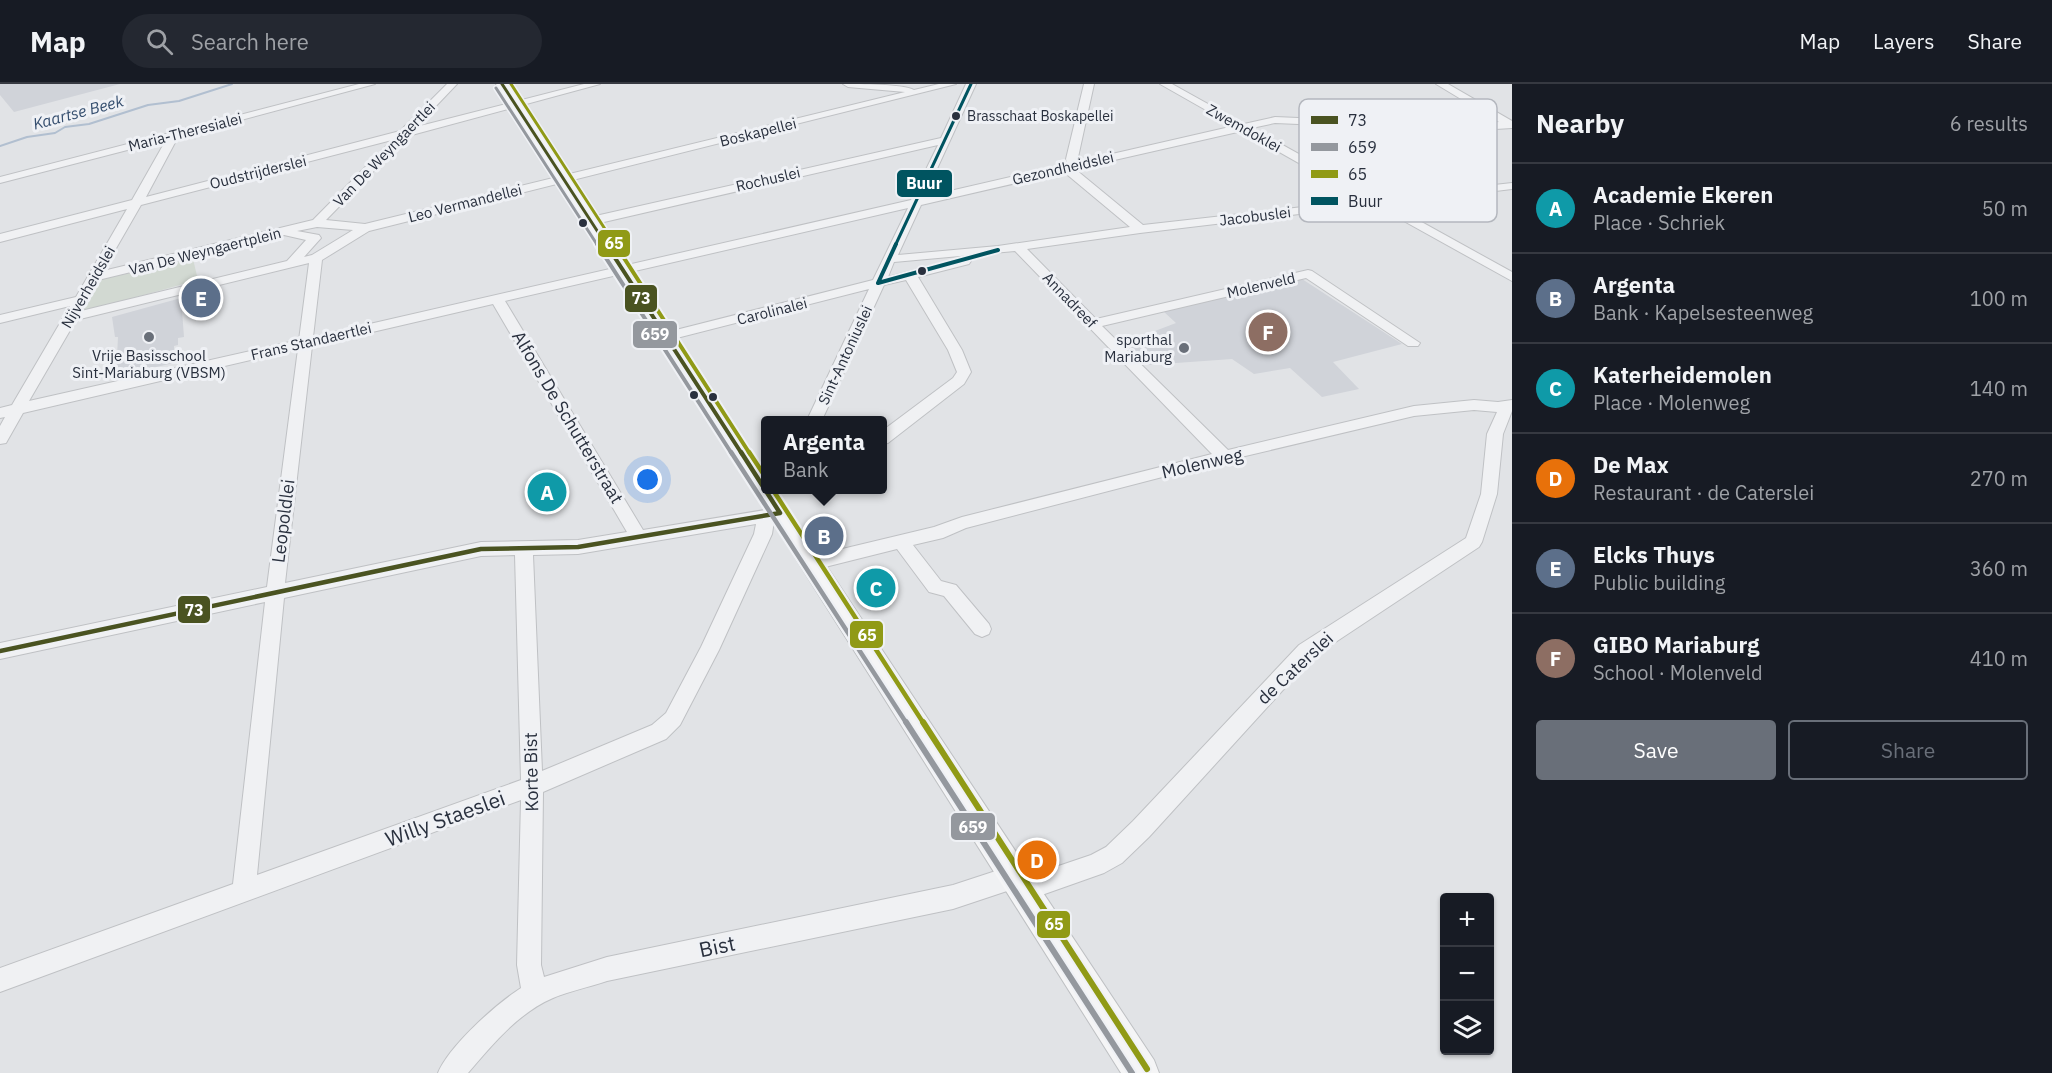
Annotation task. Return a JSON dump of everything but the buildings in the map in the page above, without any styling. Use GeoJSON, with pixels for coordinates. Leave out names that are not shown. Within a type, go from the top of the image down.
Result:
{"type":"FeatureCollection","features":[{"type":"Feature","properties":{"kind":"main road"},"geometry":{"type":"LineString","coordinates":[[502,84],[665,338],[761,478]]}},
{"type":"Feature","properties":{"kind":"main road"},"geometry":{"type":"LineString","coordinates":[[770,494],[773,514],[813,563],[1141,1073]]}},
{"type":"Feature","properties":{"kind":"street","name":"Maria-Theresialei"},"geometry":{"type":"LineString","coordinates":[[4,178],[369,84]]}},
{"type":"Feature","properties":{"kind":"street","name":"Van De Weyngaertlei"},"geometry":{"type":"LineString","coordinates":[[317,223],[452,84]]}},
{"type":"Feature","properties":{"kind":"street","name":"Oudstrijderslei"},"geometry":{"type":"LineString","coordinates":[[0,238],[595,84]]}},
{"type":"Feature","properties":{"kind":"street"},"geometry":{"type":"LineString","coordinates":[[848,84],[921,91]]}},
{"type":"Feature","properties":{"kind":"street","name":"Boskapellei"},"geometry":{"type":"LineString","coordinates":[[564,179],[951,84]]}},
{"type":"Feature","properties":{"kind":"street"},"geometry":{"type":"LineString","coordinates":[[1089,84],[1069,166],[1140,229]]}},
{"type":"Feature","properties":{"kind":"street","name":"Zwemdoklei"},"geometry":{"type":"LineString","coordinates":[[1165,84],[1299,159]]}},
{"type":"Feature","properties":{"kind":"street"},"geometry":{"type":"LineString","coordinates":[[1441,84],[1467,99]]}},
{"type":"Feature","properties":{"kind":"street","name":"Sint-Antoniuslei"},"geometry":{"type":"LineString","coordinates":[[817,416],[969,89],[921,91]]}},
{"type":"Feature","properties":{"kind":"street"},"geometry":{"type":"LineString","coordinates":[[1497,117],[1511,125]]}},
{"type":"Feature","properties":{"kind":"street","name":"Gezondheidslei"},"geometry":{"type":"LineString","coordinates":[[623,270],[1241,127],[1288,119],[1299,120]]}},
{"type":"Feature","properties":{"kind":"street","name":"Nijverheidslei"},"geometry":{"type":"LineString","coordinates":[[0,439],[174,135]]}},
{"type":"Feature","properties":{"kind":"street","name":"Rochuslei"},"geometry":{"type":"LineString","coordinates":[[591,221],[945,140]]}},
{"type":"Feature","properties":{"kind":"street"},"geometry":{"type":"LineString","coordinates":[[0,188],[4,178]]}},
{"type":"Feature","properties":{"kind":"street","name":"Leo Vermandellei"},"geometry":{"type":"LineString","coordinates":[[316,258],[365,228],[564,179]]}},
{"type":"Feature","properties":{"kind":"street","name":"Jacobuslei"},"geometry":{"type":"LineString","coordinates":[[1497,188],[1512,186]]}},
{"type":"Feature","properties":{"kind":"street","name":"Jacobuslei"},"geometry":{"type":"LineString","coordinates":[[890,259],[998,250],[1140,229],[1299,211]]}},
{"type":"Feature","properties":{"kind":"street","name":"Zwemdoklei"},"geometry":{"type":"LineString","coordinates":[[1412,222],[1512,277]]}},
{"type":"Feature","properties":{"kind":"street","name":"Leo Vermandellei"},"geometry":{"type":"LineString","coordinates":[[317,223],[365,228]]}},
{"type":"Feature","properties":{"kind":"street","name":"Van De Weyngaertplein"},"geometry":{"type":"LineString","coordinates":[[93,278],[317,223]]}},
{"type":"Feature","properties":{"kind":"street"},"geometry":{"type":"LineString","coordinates":[[281,232],[315,238],[291,264]]}},
{"type":"Feature","properties":{"kind":"street","name":"Annadreef"},"geometry":{"type":"LineString","coordinates":[[1017,246],[1224,456]]}},
{"type":"Feature","properties":{"kind":"street","name":"Jacobuslei"},"geometry":{"type":"LineString","coordinates":[[878,284],[998,250]]}},
{"type":"Feature","properties":{"kind":"street","name":"Van De Weyngaertplein"},"geometry":{"type":"LineString","coordinates":[[71,317],[316,258]]}},
{"type":"Feature","properties":{"kind":"street","name":"Leopoldlei"},"geometry":{"type":"LineString","coordinates":[[244,892],[275,592],[316,258]]}},
{"type":"Feature","properties":{"kind":"street","name":"Frans Standaertlei"},"geometry":{"type":"LineString","coordinates":[[0,413],[623,270]]}},
{"type":"Feature","properties":{"kind":"street","name":"Molenveld"},"geometry":{"type":"LineString","coordinates":[[1093,324],[1308,274],[1413,343]]}},
{"type":"Feature","properties":{"kind":"street"},"geometry":{"type":"LineString","coordinates":[[887,436],[959,381],[964,372],[955,350],[910,275]]}},
{"type":"Feature","properties":{"kind":"street","name":"Carolinalei"},"geometry":{"type":"LineString","coordinates":[[665,338],[878,284]]}},
{"type":"Feature","properties":{"kind":"street","name":"Alfons De Schutterstraat"},"geometry":{"type":"LineString","coordinates":[[496,298],[639,537]]}},
{"type":"Feature","properties":{"kind":"street"},"geometry":{"type":"LineString","coordinates":[[0,319],[82,299]]}},
{"type":"Feature","properties":{"kind":"street","name":"Molenweg"},"geometry":{"type":"LineString","coordinates":[[813,563],[937,533],[963,523],[1224,456],[1414,411],[1474,405],[1509,406]]}},
{"type":"Feature","properties":{"kind":"street","name":"de Caterslei"},"geometry":{"type":"LineString","coordinates":[[1018,884],[1096,865],[1114,855],[1141,829],[1306,651],[1473,542],[1488,494],[1495,434],[1509,406]]}},
{"type":"Feature","properties":{"kind":"street"},"geometry":{"type":"LineString","coordinates":[[0,651],[481,549],[578,547],[773,514]]}},
{"type":"Feature","properties":{"kind":"street","name":"Willy Staeslei"},"geometry":{"type":"LineString","coordinates":[[0,980],[532,786],[659,732],[673,719],[709,650],[773,514]]}},
{"type":"Feature","properties":{"kind":"street"},"geometry":{"type":"LineString","coordinates":[[902,542],[935,586],[950,590],[982,629]]}},
{"type":"Feature","properties":{"kind":"street","name":"Korte Bist"},"geometry":{"type":"LineString","coordinates":[[524,549],[532,786],[529,965],[535,994]]}},
{"type":"Feature","properties":{"kind":"street","name":"Bist"},"geometry":{"type":"LineString","coordinates":[[451,1073],[503,1018],[535,994],[568,980],[606,969],[1018,884]]}},
{"type":"Feature","properties":{"kind":"shaded area"},"geometry":{"type":"Polygon","coordinates":[[[0,84],[120,84],[14,112],[0,95],[0,84]]]}},
{"type":"Feature","properties":{"kind":"shaded area"},"geometry":{"type":"Polygon","coordinates":[[[193,259],[198,280],[79,313],[98,280],[193,259]]]}},
{"type":"Feature","properties":{"kind":"shaded area"},"geometry":{"type":"Polygon","coordinates":[[[1302,279],[1402,344],[1333,362],[1359,389],[1322,397],[1290,368],[1254,374],[1232,359],[1148,365],[1126,342],[1176,323],[1163,311],[1302,279]]]}},
{"type":"Feature","properties":{"kind":"shaded area","name":"Vrije Basisschool Sint-Mariaburg (VBSM)"},"geometry":{"type":"Polygon","coordinates":[[[181,298],[184,337],[178,338],[178,345],[174,346],[174,363],[116,376],[118,337],[115,337],[112,317],[181,298]]]}},
{"type":"Feature","properties":{"kind":"waterway","name":"Kaartse Beek"},"geometry":{"type":"LineString","coordinates":[[0,146],[27,137],[55,133],[65,127],[89,124],[148,105],[179,101],[232,84]]}},
{"type":"Feature","properties":{"kind":"transit line","name":"73"},"geometry":{"type":"LineString","coordinates":[[502,84],[761,484]]}},
{"type":"Feature","properties":{"kind":"transit line","name":"65"},"geometry":{"type":"LineString","coordinates":[[511,84],[761,470]]}},
{"type":"Feature","properties":{"kind":"transit line","name":"Buur"},"geometry":{"type":"LineString","coordinates":[[878,283],[971,84]]}},
{"type":"Feature","properties":{"kind":"transit line","name":"659"},"geometry":{"type":"LineString","coordinates":[[496,88],[1132,1073]]}},
{"type":"Feature","properties":{"kind":"transit line","name":"Buur"},"geometry":{"type":"LineString","coordinates":[[878,283],[998,250]]}},
{"type":"Feature","properties":{"kind":"transit line","name":"73"},"geometry":{"type":"LineString","coordinates":[[768,494],[780,513]]}},
{"type":"Feature","properties":{"kind":"transit line","name":"65"},"geometry":{"type":"LineString","coordinates":[[776,494],[1147,1069]]}},
{"type":"Feature","properties":{"kind":"transit line","name":"73"},"geometry":{"type":"LineString","coordinates":[[0,651],[481,549],[578,547],[780,513]]}},
{"type":"Feature","properties":{"kind":"place","name":"Brasschaat Boskapellei"},"geometry":{"type":"Point","coordinates":[956,116]}},
{"type":"Feature","properties":{"kind":"place","name":"Elcks Thuys"},"geometry":{"type":"Point","coordinates":[201,298]}},
{"type":"Feature","properties":{"kind":"place","name":"GIBO Mariaburg"},"geometry":{"type":"Point","coordinates":[1268,332]}},
{"type":"Feature","properties":{"kind":"place","name":"Vrije Basisschool Sint-Mariaburg (VBSM)"},"geometry":{"type":"Point","coordinates":[149,337]}},
{"type":"Feature","properties":{"kind":"place","name":"sporthal Mariaburg"},"geometry":{"type":"Point","coordinates":[1184,348]}},
{"type":"Feature","properties":{"kind":"place","name":"Academie Ekeren"},"geometry":{"type":"Point","coordinates":[547,492]}},
{"type":"Feature","properties":{"kind":"place","name":"Argenta"},"geometry":{"type":"Point","coordinates":[824,536]}},
{"type":"Feature","properties":{"kind":"place","name":"Katerheidemolen"},"geometry":{"type":"Point","coordinates":[876,588]}},
{"type":"Feature","properties":{"kind":"place","name":"De Max"},"geometry":{"type":"Point","coordinates":[1037,860]}}]}
